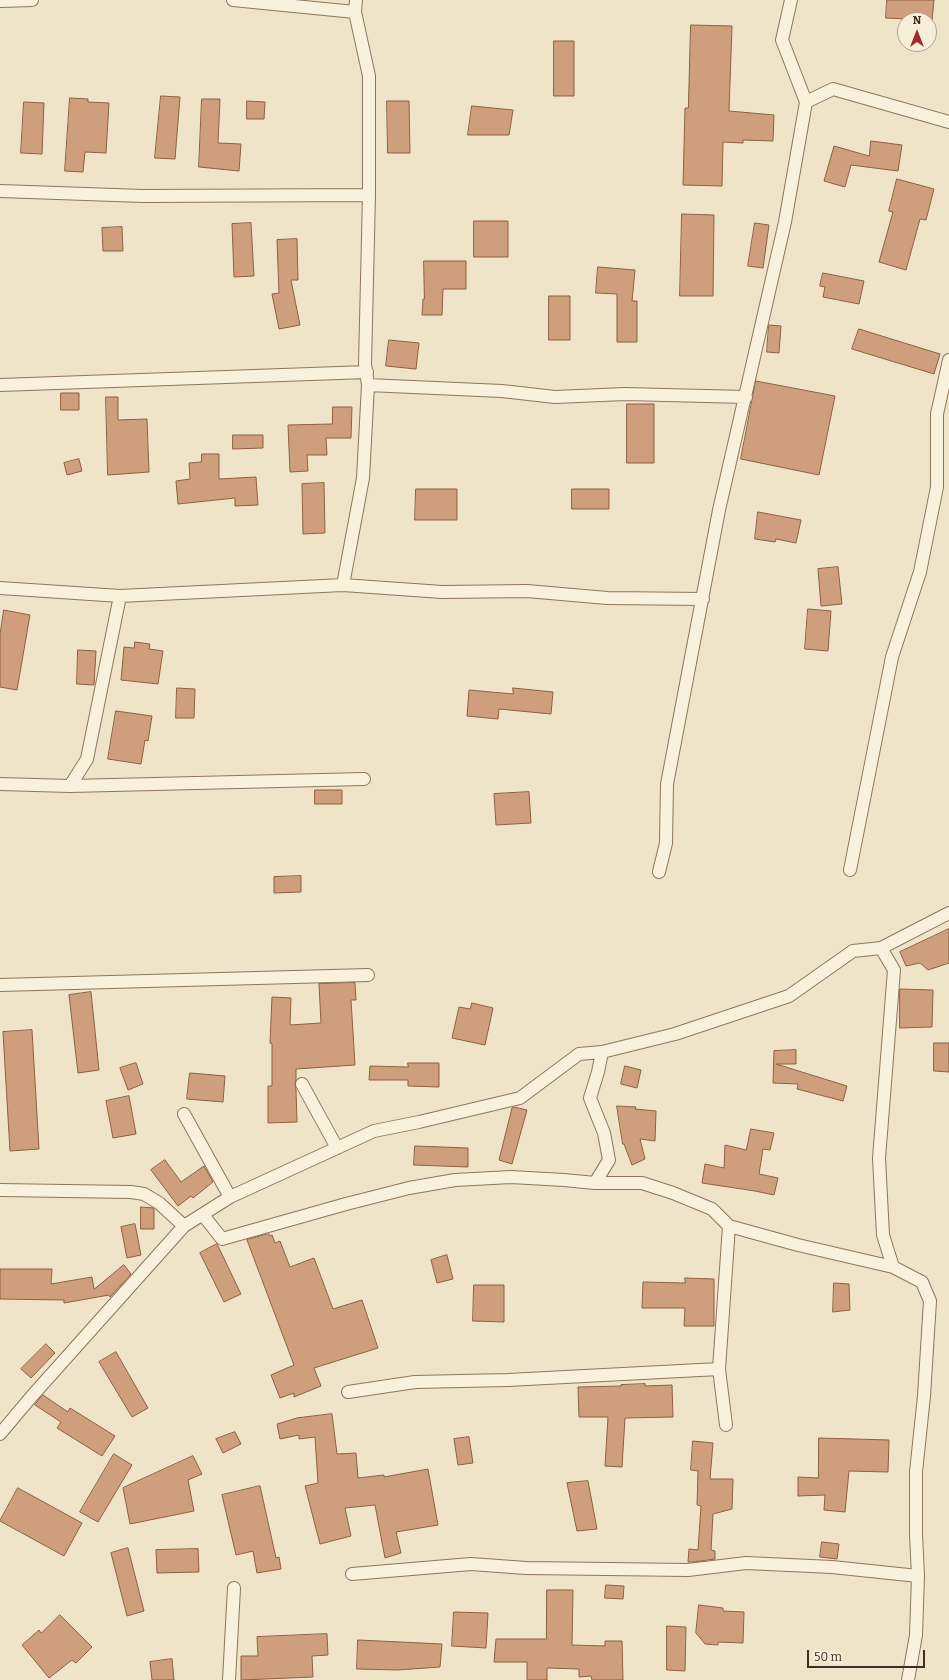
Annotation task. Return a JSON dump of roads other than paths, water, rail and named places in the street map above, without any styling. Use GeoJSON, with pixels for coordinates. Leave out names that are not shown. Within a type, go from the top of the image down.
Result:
{"type":"FeatureCollection","features":[{"type":"Feature","properties":{"kind":"street"},"geometry":{"type":"LineString","coordinates":[[0,1],[32,0]]}},
{"type":"Feature","properties":{"kind":"street"},"geometry":{"type":"LineString","coordinates":[[233,0],[355,12]]}},
{"type":"Feature","properties":{"kind":"street"},"geometry":{"type":"LineString","coordinates":[[343,585],[363,478],[368,385],[366,372],[369,196],[369,76],[355,12],[356,0]]}},
{"type":"Feature","properties":{"kind":"street"},"geometry":{"type":"LineString","coordinates":[[659,872],[666,843],[667,784],[719,510],[785,222],[806,102],[782,40],[791,0]]}},
{"type":"Feature","properties":{"kind":"street"},"geometry":{"type":"LineString","coordinates":[[806,102],[833,89],[949,122]]}},
{"type":"Feature","properties":{"kind":"street"},"geometry":{"type":"LineString","coordinates":[[0,191],[143,196],[369,196]]}},
{"type":"Feature","properties":{"kind":"street"},"geometry":{"type":"LineString","coordinates":[[850,870],[892,657],[920,572],[936,494],[937,414],[949,360]]}},
{"type":"Feature","properties":{"kind":"street"},"geometry":{"type":"LineString","coordinates":[[0,385],[366,372]]}},
{"type":"Feature","properties":{"kind":"street"},"geometry":{"type":"LineString","coordinates":[[368,385],[502,391],[555,397],[625,394],[746,397]]}},
{"type":"Feature","properties":{"kind":"street"},"geometry":{"type":"LineString","coordinates":[[0,588],[120,596],[343,585],[442,592],[527,591],[607,598],[703,599]]}},
{"type":"Feature","properties":{"kind":"street"},"geometry":{"type":"LineString","coordinates":[[70,786],[87,759],[120,596]]}},
{"type":"Feature","properties":{"kind":"street"},"geometry":{"type":"LineString","coordinates":[[0,784],[70,786],[364,778]]}},
{"type":"Feature","properties":{"kind":"street"},"geometry":{"type":"LineString","coordinates":[[0,1434],[32,1396],[184,1226],[230,1197],[374,1131],[520,1098],[579,1054],[602,1052],[675,1034],[789,996],[853,951],[881,948],[949,913]]}},
{"type":"Feature","properties":{"kind":"street"},"geometry":{"type":"LineString","coordinates":[[881,948],[894,970],[879,1158],[883,1235],[893,1267]]}},
{"type":"Feature","properties":{"kind":"street"},"geometry":{"type":"LineString","coordinates":[[0,985],[368,975]]}},
{"type":"Feature","properties":{"kind":"street"},"geometry":{"type":"LineString","coordinates":[[595,1183],[609,1160],[604,1133],[590,1098],[602,1052]]}},
{"type":"Feature","properties":{"kind":"street"},"geometry":{"type":"LineString","coordinates":[[302,1084],[337,1148]]}},
{"type":"Feature","properties":{"kind":"street"},"geometry":{"type":"LineString","coordinates":[[184,1114],[230,1197]]}},
{"type":"Feature","properties":{"kind":"street"},"geometry":{"type":"LineString","coordinates":[[203,1215],[222,1239],[360,1200],[409,1188],[456,1180],[511,1177],[595,1183],[642,1183],[712,1209],[729,1226],[798,1245],[893,1267],[922,1282],[930,1301],[924,1396],[916,1472],[918,1576],[916,1635],[908,1680]]}},
{"type":"Feature","properties":{"kind":"street"},"geometry":{"type":"LineString","coordinates":[[0,1190],[131,1192],[144,1194],[159,1203],[184,1226]]}},
{"type":"Feature","properties":{"kind":"street"},"geometry":{"type":"LineString","coordinates":[[726,1425],[719,1369],[729,1226]]}},
{"type":"Feature","properties":{"kind":"street"},"geometry":{"type":"LineString","coordinates":[[348,1392],[415,1382],[508,1380],[719,1369]]}},
{"type":"Feature","properties":{"kind":"street"},"geometry":{"type":"LineString","coordinates":[[352,1574],[471,1564],[526,1568],[688,1570],[746,1563],[832,1567],[918,1576]]}},
{"type":"Feature","properties":{"kind":"street"},"geometry":{"type":"LineString","coordinates":[[229,1680],[234,1588]]}}]}
